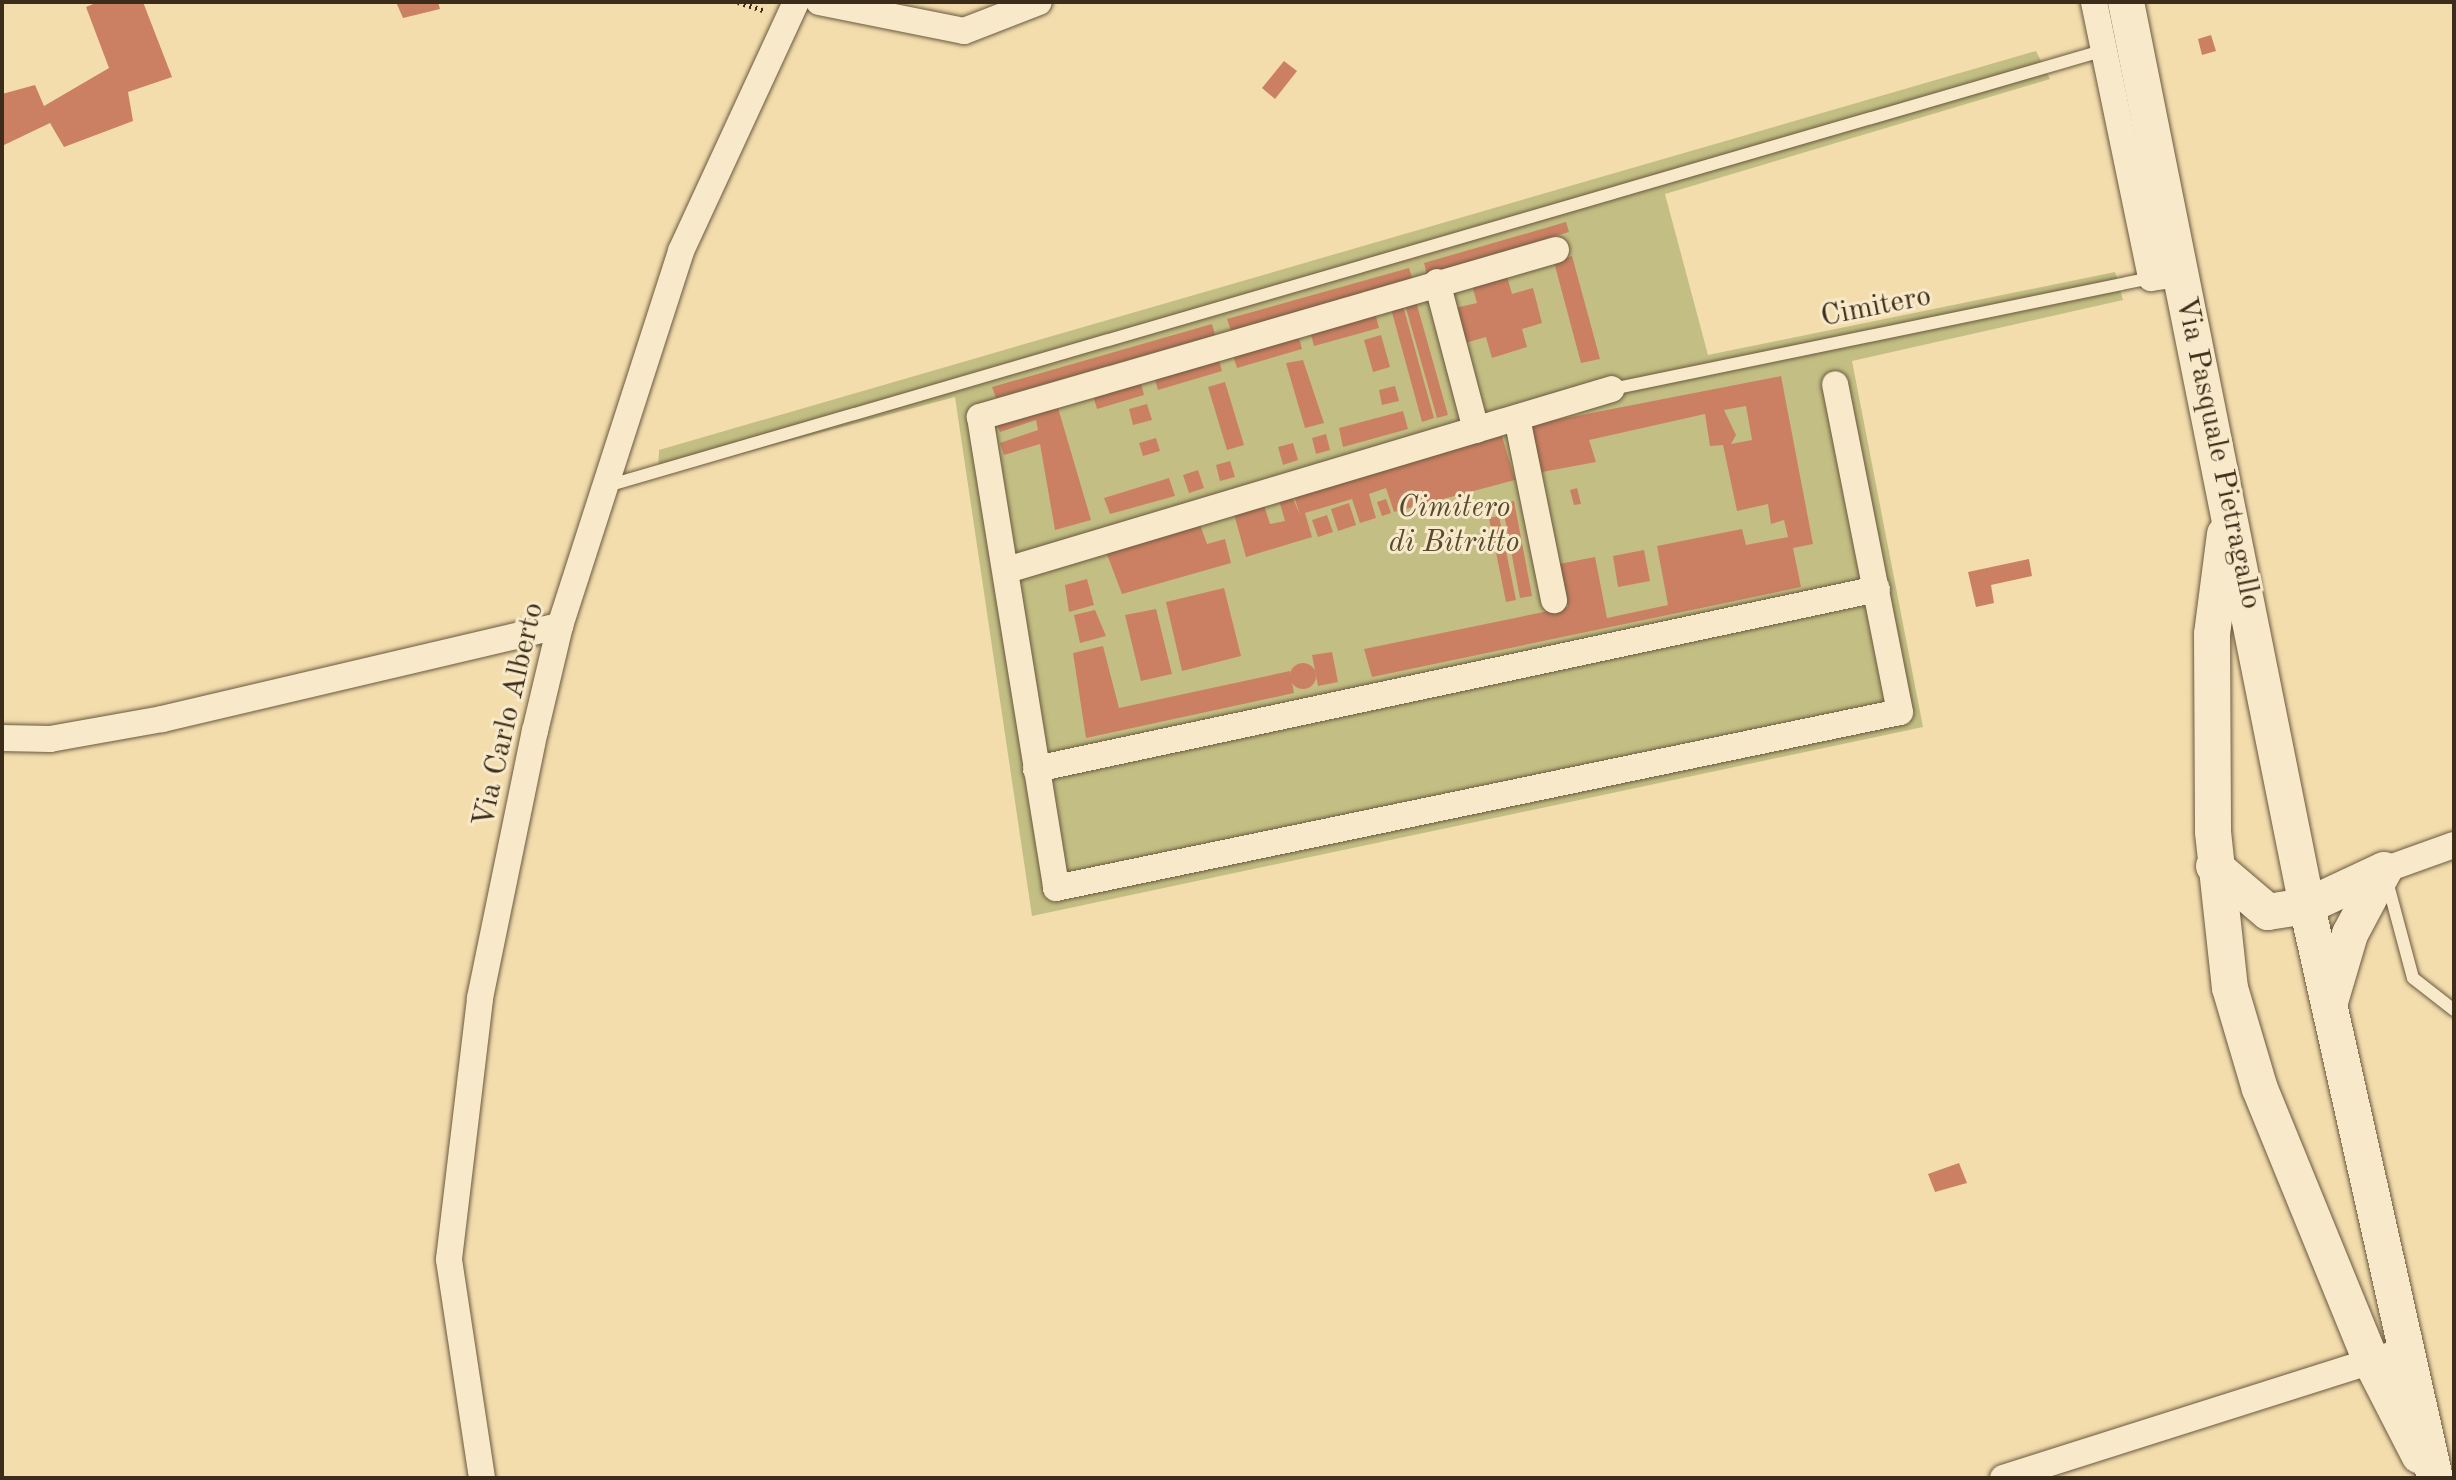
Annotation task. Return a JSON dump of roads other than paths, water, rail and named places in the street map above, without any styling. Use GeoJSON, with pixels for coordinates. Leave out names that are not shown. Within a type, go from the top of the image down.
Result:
{"type":"FeatureCollection","features":[{"type":"Feature","properties":{"kind":"main road","name":"Via Pasquale Pietragallo"},"geometry":{"type":"LineString","coordinates":[[2126,2],[2166,276],[2229,500],[2307,906],[2434,1478]]}},
{"type":"Feature","properties":{"kind":"main road"},"geometry":{"type":"LineString","coordinates":[[2229,500],[2212,634],[2214,866],[2230,988],[2260,1089],[2371,1361],[2434,1478]]}},
{"type":"Feature","properties":{"kind":"main road"},"geometry":{"type":"LineString","coordinates":[[2299,863],[2384,870]]}},
{"type":"Feature","properties":{"kind":"main road"},"geometry":{"type":"LineString","coordinates":[[2214,866],[2268,912],[2307,906],[2384,870]]}},
{"type":"Feature","properties":{"kind":"main road"},"geometry":{"type":"LineString","coordinates":[[2329,1007],[2350,934],[2384,870]]}},
{"type":"Feature","properties":{"kind":"street","name":"Via Carlo Alberto"},"geometry":{"type":"LineString","coordinates":[[482,1478],[449,1259],[480,998],[560,626],[681,251],[796,2]]}},
{"type":"Feature","properties":{"kind":"street"},"geometry":{"type":"LineString","coordinates":[[819,2],[964,31],[1039,2]]}},
{"type":"Feature","properties":{"kind":"street"},"geometry":{"type":"LineString","coordinates":[[2094,2],[2166,276]]}},
{"type":"Feature","properties":{"kind":"street"},"geometry":{"type":"LineString","coordinates":[[1556,250],[1437,282],[980,417],[1056,888],[1900,712],[1835,384]]}},
{"type":"Feature","properties":{"kind":"street"},"geometry":{"type":"LineString","coordinates":[[1437,282],[1476,430]]}},
{"type":"Feature","properties":{"kind":"street"},"geometry":{"type":"LineString","coordinates":[[1007,570],[1612,389]]}},
{"type":"Feature","properties":{"kind":"street"},"geometry":{"type":"LineString","coordinates":[[1517,418],[1554,600]]}},
{"type":"Feature","properties":{"kind":"street"},"geometry":{"type":"LineString","coordinates":[[1036,769],[1877,589]]}},
{"type":"Feature","properties":{"kind":"street"},"geometry":{"type":"LineString","coordinates":[[2,738],[50,739],[162,719],[560,626]]}},
{"type":"Feature","properties":{"kind":"street"},"geometry":{"type":"LineString","coordinates":[[2384,870],[2454,845]]}},
{"type":"Feature","properties":{"kind":"street"},"geometry":{"type":"LineString","coordinates":[[2003,1478],[2405,1351]]}},
{"type":"Feature","properties":{"kind":"lane"},"geometry":{"type":"LineString","coordinates":[[607,486],[2105,50]]}},
{"type":"Feature","properties":{"kind":"lane","name":"Cimitero"},"geometry":{"type":"LineString","coordinates":[[1612,389],[2166,276]]}},
{"type":"Feature","properties":{"kind":"lane"},"geometry":{"type":"LineString","coordinates":[[2384,870],[2413,978],[2454,1009]]}},
{"type":"Feature","properties":{"kind":"park label","name":"Cimitero di Bitritto"},"geometry":{"type":"Point","coordinates":[1454,525]}}]}
